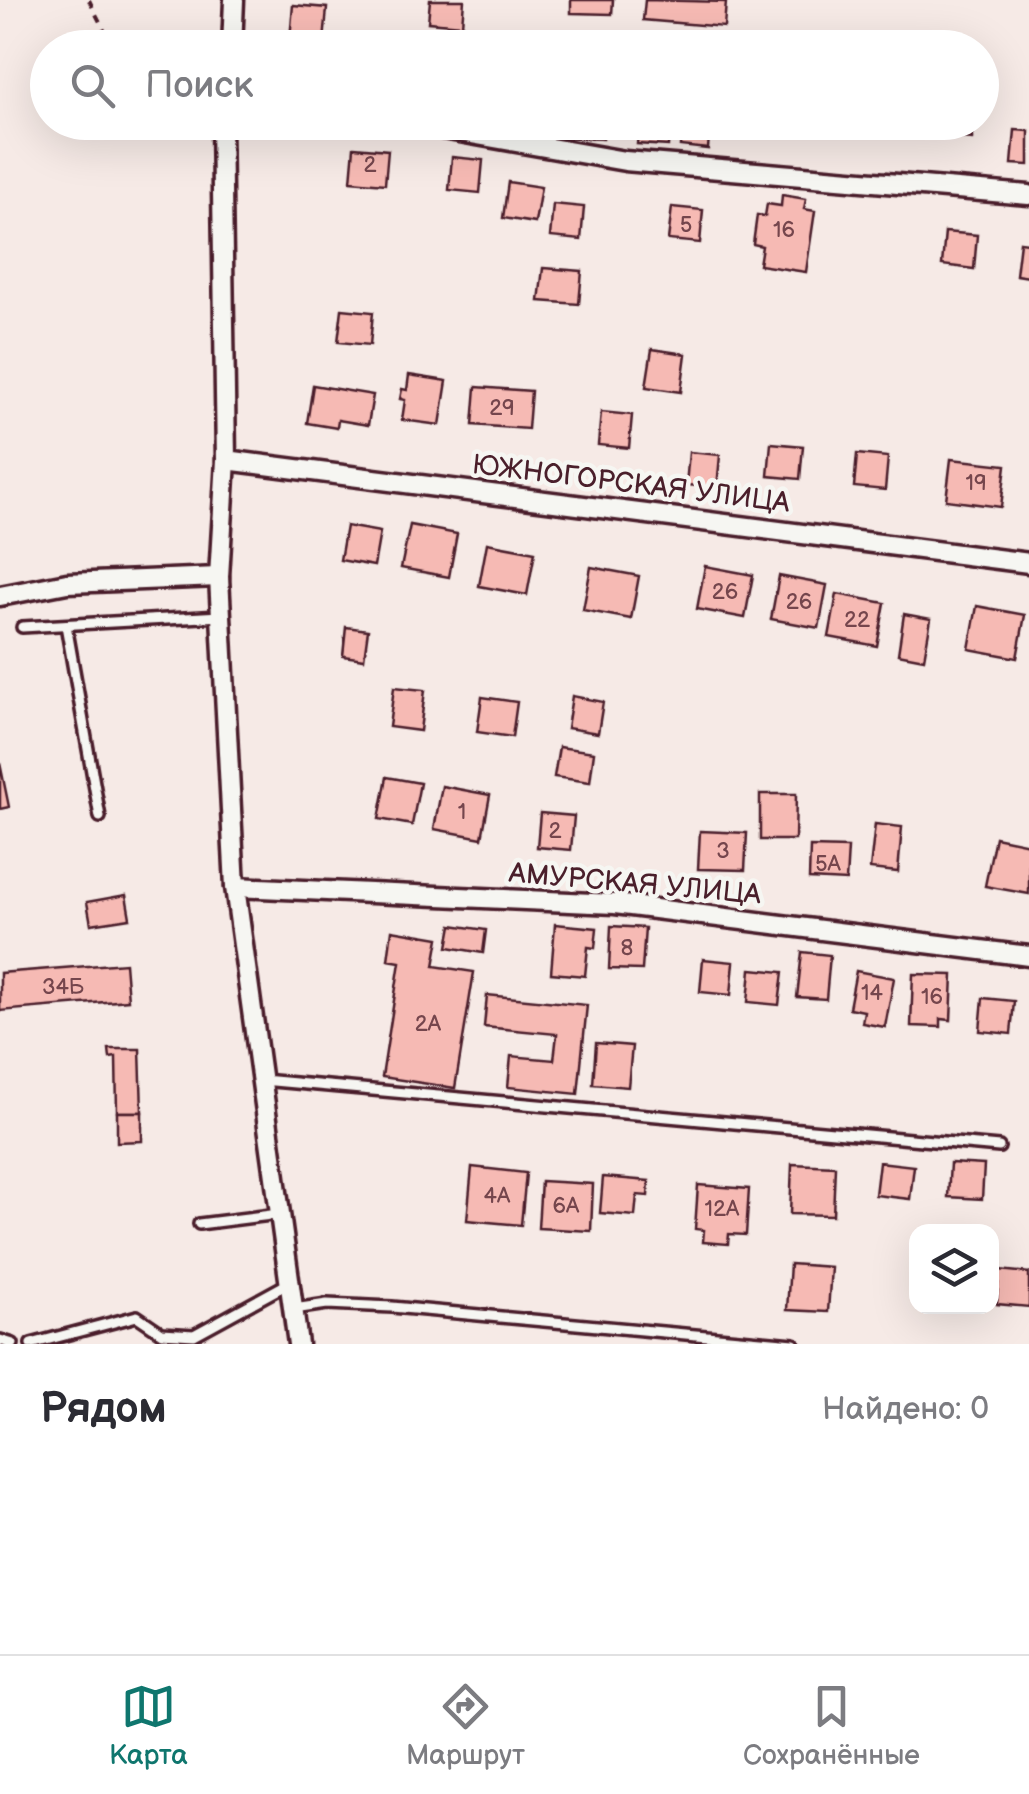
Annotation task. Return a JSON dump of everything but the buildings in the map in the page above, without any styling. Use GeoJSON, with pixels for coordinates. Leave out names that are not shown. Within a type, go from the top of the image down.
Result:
{"type":"FeatureCollection","features":[{"type":"Feature","properties":{"kind":"street"},"geometry":{"type":"LineString","coordinates":[[233,30],[234,0]]}},
{"type":"Feature","properties":{"kind":"street"},"geometry":{"type":"LineString","coordinates":[[221,140],[226,460],[219,577],[235,886],[298,1344]]}},
{"type":"Feature","properties":{"kind":"street"},"geometry":{"type":"LineString","coordinates":[[505,140],[624,161],[1029,195]]}},
{"type":"Feature","properties":{"kind":"street","name":"ЮЖНОГОРСКАЯ УЛИЦА"},"geometry":{"type":"LineString","coordinates":[[226,460],[1029,563]]}},
{"type":"Feature","properties":{"kind":"street"},"geometry":{"type":"LineString","coordinates":[[0,596],[66,583],[219,577]]}},
{"type":"Feature","properties":{"kind":"street","name":"АМУРСКАЯ УЛИЦА"},"geometry":{"type":"LineString","coordinates":[[235,886],[615,904],[1029,956]]}},
{"type":"Feature","properties":{"kind":"lane"},"geometry":{"type":"LineString","coordinates":[[22,627],[221,616]]}},
{"type":"Feature","properties":{"kind":"lane"},"geometry":{"type":"LineString","coordinates":[[66,625],[100,816]]}},
{"type":"Feature","properties":{"kind":"lane"},"geometry":{"type":"LineString","coordinates":[[260,1080],[999,1147]]}},
{"type":"Feature","properties":{"kind":"lane"},"geometry":{"type":"LineString","coordinates":[[198,1224],[279,1214]]}},
{"type":"Feature","properties":{"kind":"lane"},"geometry":{"type":"LineString","coordinates":[[30,1344],[137,1316],[162,1333],[194,1336],[289,1283]]}},
{"type":"Feature","properties":{"kind":"lane"},"geometry":{"type":"LineString","coordinates":[[293,1309],[327,1304],[392,1306],[794,1344]]}},
{"type":"Feature","properties":{"kind":"lane"},"geometry":{"type":"LineString","coordinates":[[0,1340],[13,1344]]}},
{"type":"Feature","properties":{"kind":"path"},"geometry":{"type":"LineString","coordinates":[[88,0],[104,30]]}}]}
